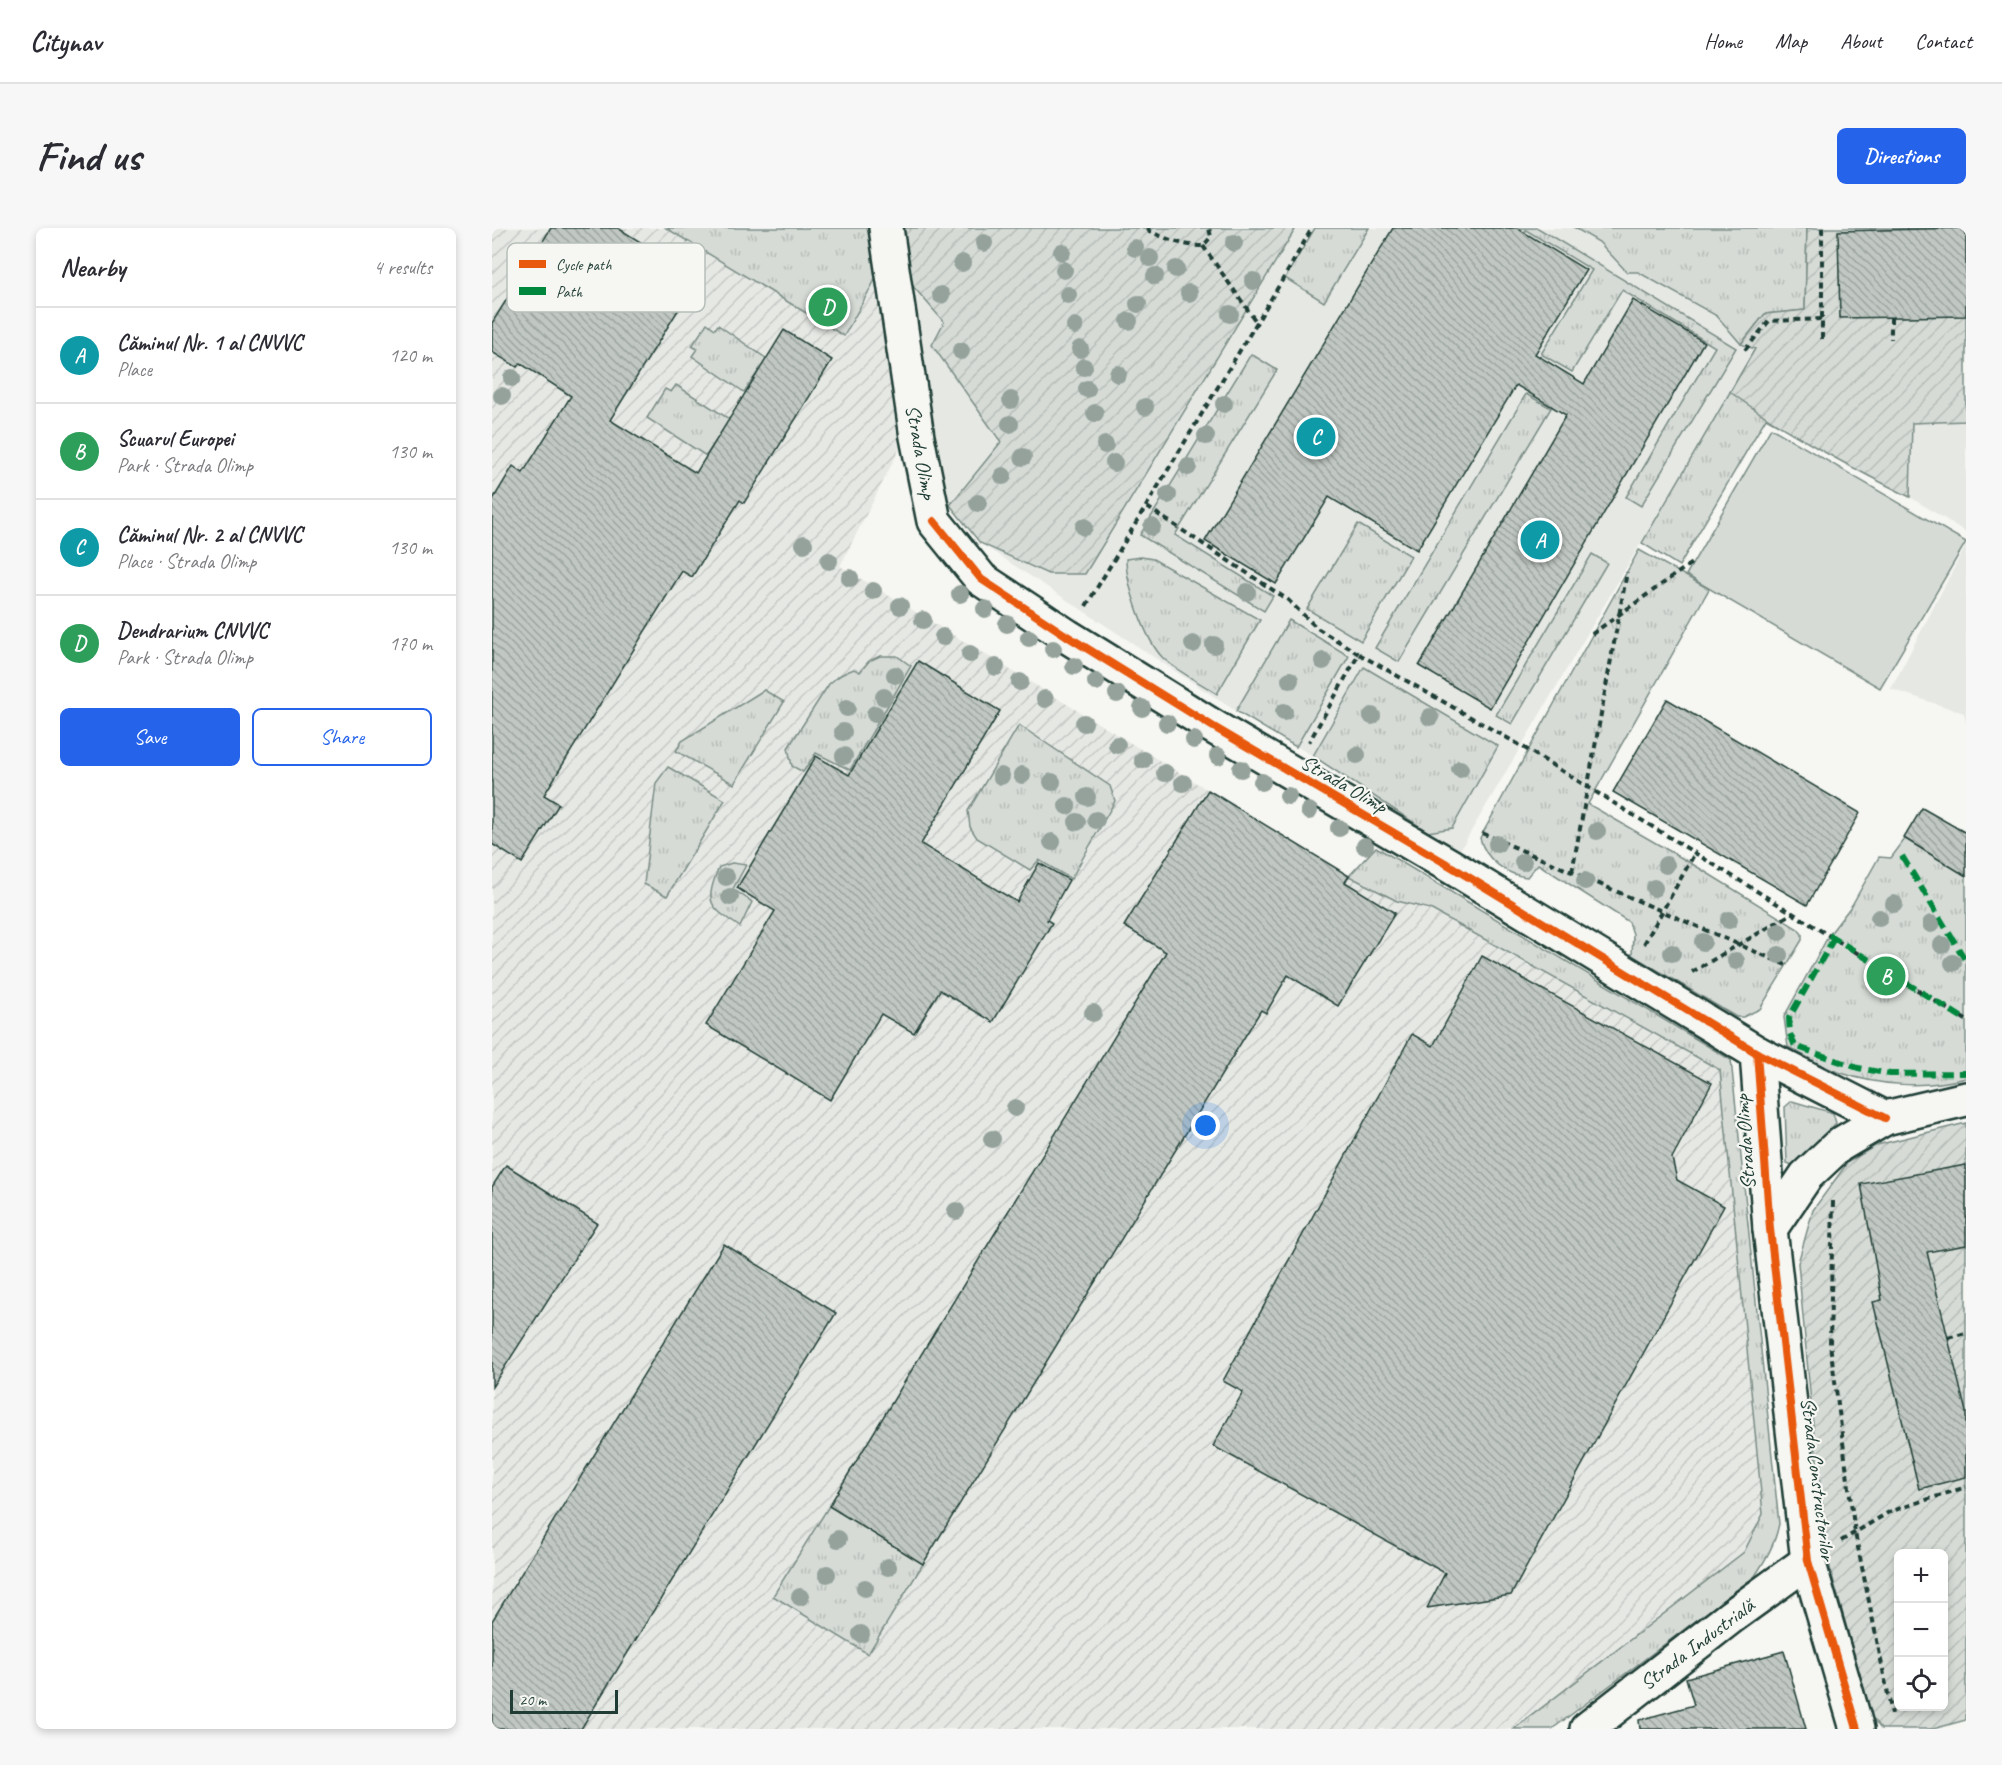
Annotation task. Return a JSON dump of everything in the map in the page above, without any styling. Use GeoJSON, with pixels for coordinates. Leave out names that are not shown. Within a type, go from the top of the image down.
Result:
{"type":"FeatureCollection","features":[{"type":"Feature","properties":{"kind":"street","name":"Strada Olimp"},"geometry":{"type":"LineString","coordinates":[[886,228],[917,437],[934,521],[981,579],[1067,636],[1291,774],[1452,867],[1757,1053],[1886,1118]]}},
{"type":"Feature","properties":{"kind":"street","name":"Strada Olimp"},"geometry":{"type":"LineString","coordinates":[[1757,1053],[1770,1229]]}},
{"type":"Feature","properties":{"kind":"street"},"geometry":{"type":"LineString","coordinates":[[1770,1229],[1806,1176],[1839,1145],[1886,1118],[1966,1099]]}},
{"type":"Feature","properties":{"kind":"street","name":"Strada Constructorilor"},"geometry":{"type":"LineString","coordinates":[[1770,1229],[1808,1560],[1857,1729]]}},
{"type":"Feature","properties":{"kind":"street","name":"Strada Industrială"},"geometry":{"type":"LineString","coordinates":[[1587,1729],[1808,1560]]}},
{"type":"Feature","properties":{"kind":"path"},"geometry":{"type":"LineString","coordinates":[[1148,228],[1149,231],[1169,240],[1189,246],[1203,246],[1211,237],[1209,228]]}},
{"type":"Feature","properties":{"kind":"path"},"geometry":{"type":"LineString","coordinates":[[1067,636],[1147,507],[1312,228]]}},
{"type":"Feature","properties":{"kind":"path"},"geometry":{"type":"LineString","coordinates":[[1822,228],[1822,339]]}},
{"type":"Feature","properties":{"kind":"path"},"geometry":{"type":"LineString","coordinates":[[1203,246],[1257,323]]}},
{"type":"Feature","properties":{"kind":"path"},"geometry":{"type":"LineString","coordinates":[[1891,317],[1891,339]]}},
{"type":"Feature","properties":{"kind":"path"},"geometry":{"type":"LineString","coordinates":[[1745,351],[1769,321],[1822,319]]}},
{"type":"Feature","properties":{"kind":"path"},"geometry":{"type":"LineString","coordinates":[[1147,507],[1288,600],[1317,628],[1518,744],[1966,1020]]}},
{"type":"Feature","properties":{"kind":"path"},"geometry":{"type":"LineString","coordinates":[[1592,634],[1693,562]]}},
{"type":"Feature","properties":{"kind":"path"},"geometry":{"type":"LineString","coordinates":[[1572,872],[1627,572]]}},
{"type":"Feature","properties":{"kind":"path"},"geometry":{"type":"LineString","coordinates":[[1291,774],[1359,654]]}},
{"type":"Feature","properties":{"kind":"path"},"geometry":{"type":"LineString","coordinates":[[1482,833],[1786,965]]}},
{"type":"Feature","properties":{"kind":"path"},"geometry":{"type":"LineString","coordinates":[[1641,949],[1695,853]]}},
{"type":"Feature","properties":{"kind":"path"},"geometry":{"type":"LineString","coordinates":[[1685,976],[1793,913]]}},
{"type":"Feature","properties":{"kind":"path"},"geometry":{"type":"LineString","coordinates":[[1833,1199],[1830,1344],[1855,1533],[1893,1718]]}},
{"type":"Feature","properties":{"kind":"path"},"geometry":{"type":"LineString","coordinates":[[1948,1338],[1966,1333]]}},
{"type":"Feature","properties":{"kind":"path"},"geometry":{"type":"LineString","coordinates":[[1808,1560],[1889,1512],[1966,1487]]}},
{"type":"Feature","properties":{"kind":"shaded area"},"geometry":{"type":"Polygon","coordinates":[[[492,228],[869,228],[899,450],[840,566],[1349,876],[1397,901],[1430,909],[1720,1070],[1763,1514],[1744,1552],[1514,1729],[492,1729],[492,228]]]}},
{"type":"Feature","properties":{"kind":"shaded area"},"geometry":{"type":"Polygon","coordinates":[[[897,228],[1807,228],[1741,344],[1755,349],[1460,850],[1313,756],[1236,711],[980,543],[950,505],[897,228]]]}},
{"type":"Feature","properties":{"kind":"shaded area"},"geometry":{"type":"Polygon","coordinates":[[[1966,421],[1966,532],[1910,497],[1912,422],[1966,421]]]}},
{"type":"Feature","properties":{"kind":"shaded area"},"geometry":{"type":"Polygon","coordinates":[[[1966,545],[1966,723],[1964,713],[1891,689],[1966,545]]]}},
{"type":"Feature","properties":{"kind":"green space"},"geometry":{"type":"Polygon","coordinates":[[[666,228],[868,228],[876,278],[844,336],[705,252],[705,243],[691,243],[666,228]]]}},
{"type":"Feature","properties":{"kind":"green space"},"geometry":{"type":"Polygon","coordinates":[[[897,228],[1296,228],[1085,574],[1048,574],[980,543],[950,505],[1001,442],[932,345],[944,322],[905,277],[897,228]]]}},
{"type":"Feature","properties":{"kind":"green space"},"geometry":{"type":"Polygon","coordinates":[[[1315,228],[1369,228],[1324,302],[1285,278],[1315,228]]]}},
{"type":"Feature","properties":{"kind":"green space"},"geometry":{"type":"Polygon","coordinates":[[[1501,228],[1538,228],[1736,348],[1641,506],[1626,497],[1715,347],[1622,290],[1572,372],[1541,354],[1592,270],[1526,230],[1476,311],[1501,228]]]}},
{"type":"Feature","properties":{"kind":"green space"},"geometry":{"type":"Polygon","coordinates":[[[1575,228],[1807,228],[1805,310],[1765,314],[1741,344],[1717,316],[1638,272],[1627,272],[1599,242],[1575,228]]]}},
{"type":"Feature","properties":{"kind":"green space"},"geometry":{"type":"Polygon","coordinates":[[[1807,228],[1966,228],[1966,421],[1912,423],[1910,497],[1818,448],[1730,392],[1755,349],[1741,344],[1765,314],[1805,310],[1807,228]]]}},
{"type":"Feature","properties":{"kind":"green space"},"geometry":{"type":"Polygon","coordinates":[[[707,323],[715,329],[718,325],[767,359],[744,392],[692,356],[697,349],[692,346],[707,323]]]}},
{"type":"Feature","properties":{"kind":"green space"},"geometry":{"type":"Polygon","coordinates":[[[1768,327],[1871,477],[1766,418],[1679,566],[1642,543],[1768,327]]]}},
{"type":"Feature","properties":{"kind":"green space"},"geometry":{"type":"Polygon","coordinates":[[[1251,354],[1277,370],[1175,535],[1273,596],[1264,611],[1140,535],[1251,354]]]}},
{"type":"Feature","properties":{"kind":"green space"},"geometry":{"type":"Polygon","coordinates":[[[676,385],[734,422],[726,425],[706,456],[647,418],[665,389],[671,392],[676,385]]]}},
{"type":"Feature","properties":{"kind":"green space"},"geometry":{"type":"Polygon","coordinates":[[[1526,394],[1551,408],[1399,662],[1375,648],[1526,394]]]}},
{"type":"Feature","properties":{"kind":"green space"},"geometry":{"type":"Polygon","coordinates":[[[1771,428],[1966,542],[1880,688],[1686,575],[1771,428]]]}},
{"type":"Feature","properties":{"kind":"green space"},"geometry":{"type":"Polygon","coordinates":[[[1358,524],[1411,556],[1361,641],[1307,609],[1358,524]]]}},
{"type":"Feature","properties":{"kind":"green space"},"geometry":{"type":"Polygon","coordinates":[[[1639,550],[1709,589],[1588,804],[1699,868],[1798,929],[1802,934],[1802,940],[1760,1009],[1743,1017],[1736,1017],[1632,955],[1633,934],[1629,922],[1538,864],[1527,877],[1504,869],[1486,853],[1480,838],[1639,550]]]}},
{"type":"Feature","properties":{"kind":"green space"},"geometry":{"type":"Polygon","coordinates":[[[1592,554],[1607,563],[1512,724],[1496,715],[1592,554]]]}},
{"type":"Feature","properties":{"kind":"green space"},"geometry":{"type":"Polygon","coordinates":[[[1141,557],[1153,559],[1260,620],[1217,694],[1169,663],[1156,650],[1143,625],[1127,570],[1126,559],[1141,557]]]}},
{"type":"Feature","properties":{"kind":"green space"},"geometry":{"type":"Polygon","coordinates":[[[1289,620],[1349,656],[1296,747],[1236,711],[1289,620]]]}},
{"type":"Feature","properties":{"kind":"green space"},"geometry":{"type":"Polygon","coordinates":[[[880,656],[897,656],[911,666],[850,770],[816,753],[803,772],[792,766],[788,748],[829,684],[854,669],[860,672],[869,661],[880,656]]]}},
{"type":"Feature","properties":{"kind":"green space"},"geometry":{"type":"Polygon","coordinates":[[[1364,667],[1498,746],[1452,828],[1428,832],[1313,756],[1364,667]]]}},
{"type":"Feature","properties":{"kind":"green space"},"geometry":{"type":"Polygon","coordinates":[[[764,690],[784,702],[734,784],[676,751],[682,741],[764,690]]]}},
{"type":"Feature","properties":{"kind":"green space"},"geometry":{"type":"Polygon","coordinates":[[[1019,725],[1110,786],[1115,801],[1071,879],[1039,860],[1030,870],[977,838],[970,827],[968,811],[1019,725]]]}},
{"type":"Feature","properties":{"kind":"green space"},"geometry":{"type":"Polygon","coordinates":[[[668,767],[725,800],[667,896],[644,884],[656,783],[668,767]]]}},
{"type":"Feature","properties":{"kind":"green space"},"geometry":{"type":"Polygon","coordinates":[[[1905,839],[1966,876],[1966,1078],[1934,1084],[1885,1083],[1832,1070],[1788,1047],[1784,1017],[1829,935],[1852,905],[1879,857],[1891,858],[1905,839]]]}},
{"type":"Feature","properties":{"kind":"green space"},"geometry":{"type":"Polygon","coordinates":[[[1376,847],[1731,1060],[1779,1524],[1770,1551],[1755,1576],[1552,1729],[1514,1729],[1744,1552],[1763,1514],[1720,1070],[1430,909],[1397,901],[1349,876],[1376,847]]]}},
{"type":"Feature","properties":{"kind":"green space"},"geometry":{"type":"Polygon","coordinates":[[[732,863],[746,865],[733,889],[752,902],[740,927],[716,909],[711,897],[719,867],[732,863]]]}},
{"type":"Feature","properties":{"kind":"green space"},"geometry":{"type":"Polygon","coordinates":[[[1792,1101],[1833,1113],[1836,1123],[1795,1166],[1787,1163],[1785,1107],[1792,1101]]]}},
{"type":"Feature","properties":{"kind":"green space"},"geometry":{"type":"Polygon","coordinates":[[[1966,1123],[1966,1720],[1933,1729],[1881,1729],[1872,1718],[1830,1568],[1814,1435],[1798,1263],[1813,1210],[1848,1162],[1877,1145],[1966,1123]]]}},
{"type":"Feature","properties":{"kind":"green space"},"geometry":{"type":"Polygon","coordinates":[[[829,1506],[923,1564],[868,1654],[773,1596],[829,1506]]]}},
{"type":"Feature","properties":{"kind":"building"},"geometry":{"type":"Polygon","coordinates":[[[551,228],[618,228],[642,243],[542,243],[551,228]]]}},
{"type":"Feature","properties":{"kind":"building"},"geometry":{"type":"Polygon","coordinates":[[[1393,228],[1517,228],[1586,270],[1535,354],[1584,384],[1633,300],[1704,342],[1490,708],[1419,666],[1566,415],[1516,385],[1417,550],[1329,497],[1276,584],[1205,541],[1393,228]]]}},
{"type":"Feature","properties":{"kind":"building"},"geometry":{"type":"Polygon","coordinates":[[[1966,228],[1966,316],[1840,318],[1838,231],[1966,228]]]}},
{"type":"Feature","properties":{"kind":"building"},"geometry":{"type":"Polygon","coordinates":[[[507,299],[507,312],[677,312],[610,420],[696,473],[784,330],[832,360],[744,503],[740,500],[692,577],[682,571],[544,795],[559,804],[522,863],[492,844],[492,501],[513,466],[523,473],[571,396],[520,363],[517,367],[492,352],[492,323],[507,299]]]}},
{"type":"Feature","properties":{"kind":"building"},"geometry":{"type":"Polygon","coordinates":[[[918,661],[1000,711],[921,844],[1017,902],[1039,863],[1069,880],[1047,920],[1052,923],[993,1022],[940,990],[914,1033],[881,1014],[830,1100],[706,1025],[775,911],[737,888],[816,756],[849,775],[918,661]]]}},
{"type":"Feature","properties":{"kind":"building"},"geometry":{"type":"Polygon","coordinates":[[[1667,699],[1860,813],[1807,905],[1613,792],[1667,699]]]}},
{"type":"Feature","properties":{"kind":"building"},"geometry":{"type":"Polygon","coordinates":[[[1208,790],[1349,876],[1345,882],[1395,913],[1338,1006],[1288,975],[1266,1013],[1261,1010],[923,1564],[829,1506],[1166,952],[1124,926],[1208,790]]]}},
{"type":"Feature","properties":{"kind":"building"},"geometry":{"type":"Polygon","coordinates":[[[1922,808],[1966,833],[1966,876],[1904,838],[1922,808]]]}},
{"type":"Feature","properties":{"kind":"building"},"geometry":{"type":"Polygon","coordinates":[[[1482,956],[1712,1083],[1672,1158],[1677,1180],[1724,1206],[1511,1595],[1427,1608],[1445,1573],[1213,1446],[1243,1392],[1223,1381],[1412,1034],[1433,1046],[1482,956]]]}},
{"type":"Feature","properties":{"kind":"building"},"geometry":{"type":"Polygon","coordinates":[[[506,1165],[597,1223],[492,1387],[492,1187],[506,1165]]]}},
{"type":"Feature","properties":{"kind":"building"},"geometry":{"type":"Polygon","coordinates":[[[1966,1165],[1966,1245],[1927,1252],[1966,1412],[1966,1477],[1919,1489],[1873,1302],[1882,1300],[1861,1184],[1966,1165]]]}},
{"type":"Feature","properties":{"kind":"building"},"geometry":{"type":"Polygon","coordinates":[[[724,1244],[836,1313],[581,1729],[492,1729],[492,1621],[724,1244]]]}},
{"type":"Feature","properties":{"kind":"building"},"geometry":{"type":"Polygon","coordinates":[[[1784,1651],[1806,1729],[1640,1729],[1639,1720],[1694,1705],[1686,1678],[1784,1651]]]}},
{"type":"Feature","properties":{"kind":"marked path"},"geometry":{"type":"LineString","coordinates":[[1902,856],[1966,961]]}},
{"type":"Feature","properties":{"kind":"marked path"},"geometry":{"type":"LineString","coordinates":[[1829,935],[1966,1020]]}},
{"type":"Feature","properties":{"kind":"marked path"},"geometry":{"type":"LineString","coordinates":[[1834,938],[1789,1018],[1790,1034],[1795,1046],[1858,1068],[1890,1074],[1966,1073]]}},
{"type":"Feature","properties":{"kind":"cycle path"},"geometry":{"type":"LineString","coordinates":[[934,521],[981,579],[1067,636],[1212,726],[1452,867],[1757,1053],[1885,1118]]}},
{"type":"Feature","properties":{"kind":"cycle path"},"geometry":{"type":"LineString","coordinates":[[1757,1053],[1770,1229],[1808,1561],[1857,1729]]}},
{"type":"Feature","properties":{"kind":"place","name":"Dendrarium CNVVC"},"geometry":{"type":"Point","coordinates":[828,307]}},
{"type":"Feature","properties":{"kind":"place","name":"Căminul Nr. 2 al CNVVC"},"geometry":{"type":"Point","coordinates":[1316,437]}},
{"type":"Feature","properties":{"kind":"place","name":"Căminul Nr. 1 al CNVVC"},"geometry":{"type":"Point","coordinates":[1540,540]}},
{"type":"Feature","properties":{"kind":"place","name":"Scuarul Europei"},"geometry":{"type":"Point","coordinates":[1886,976]}}]}
